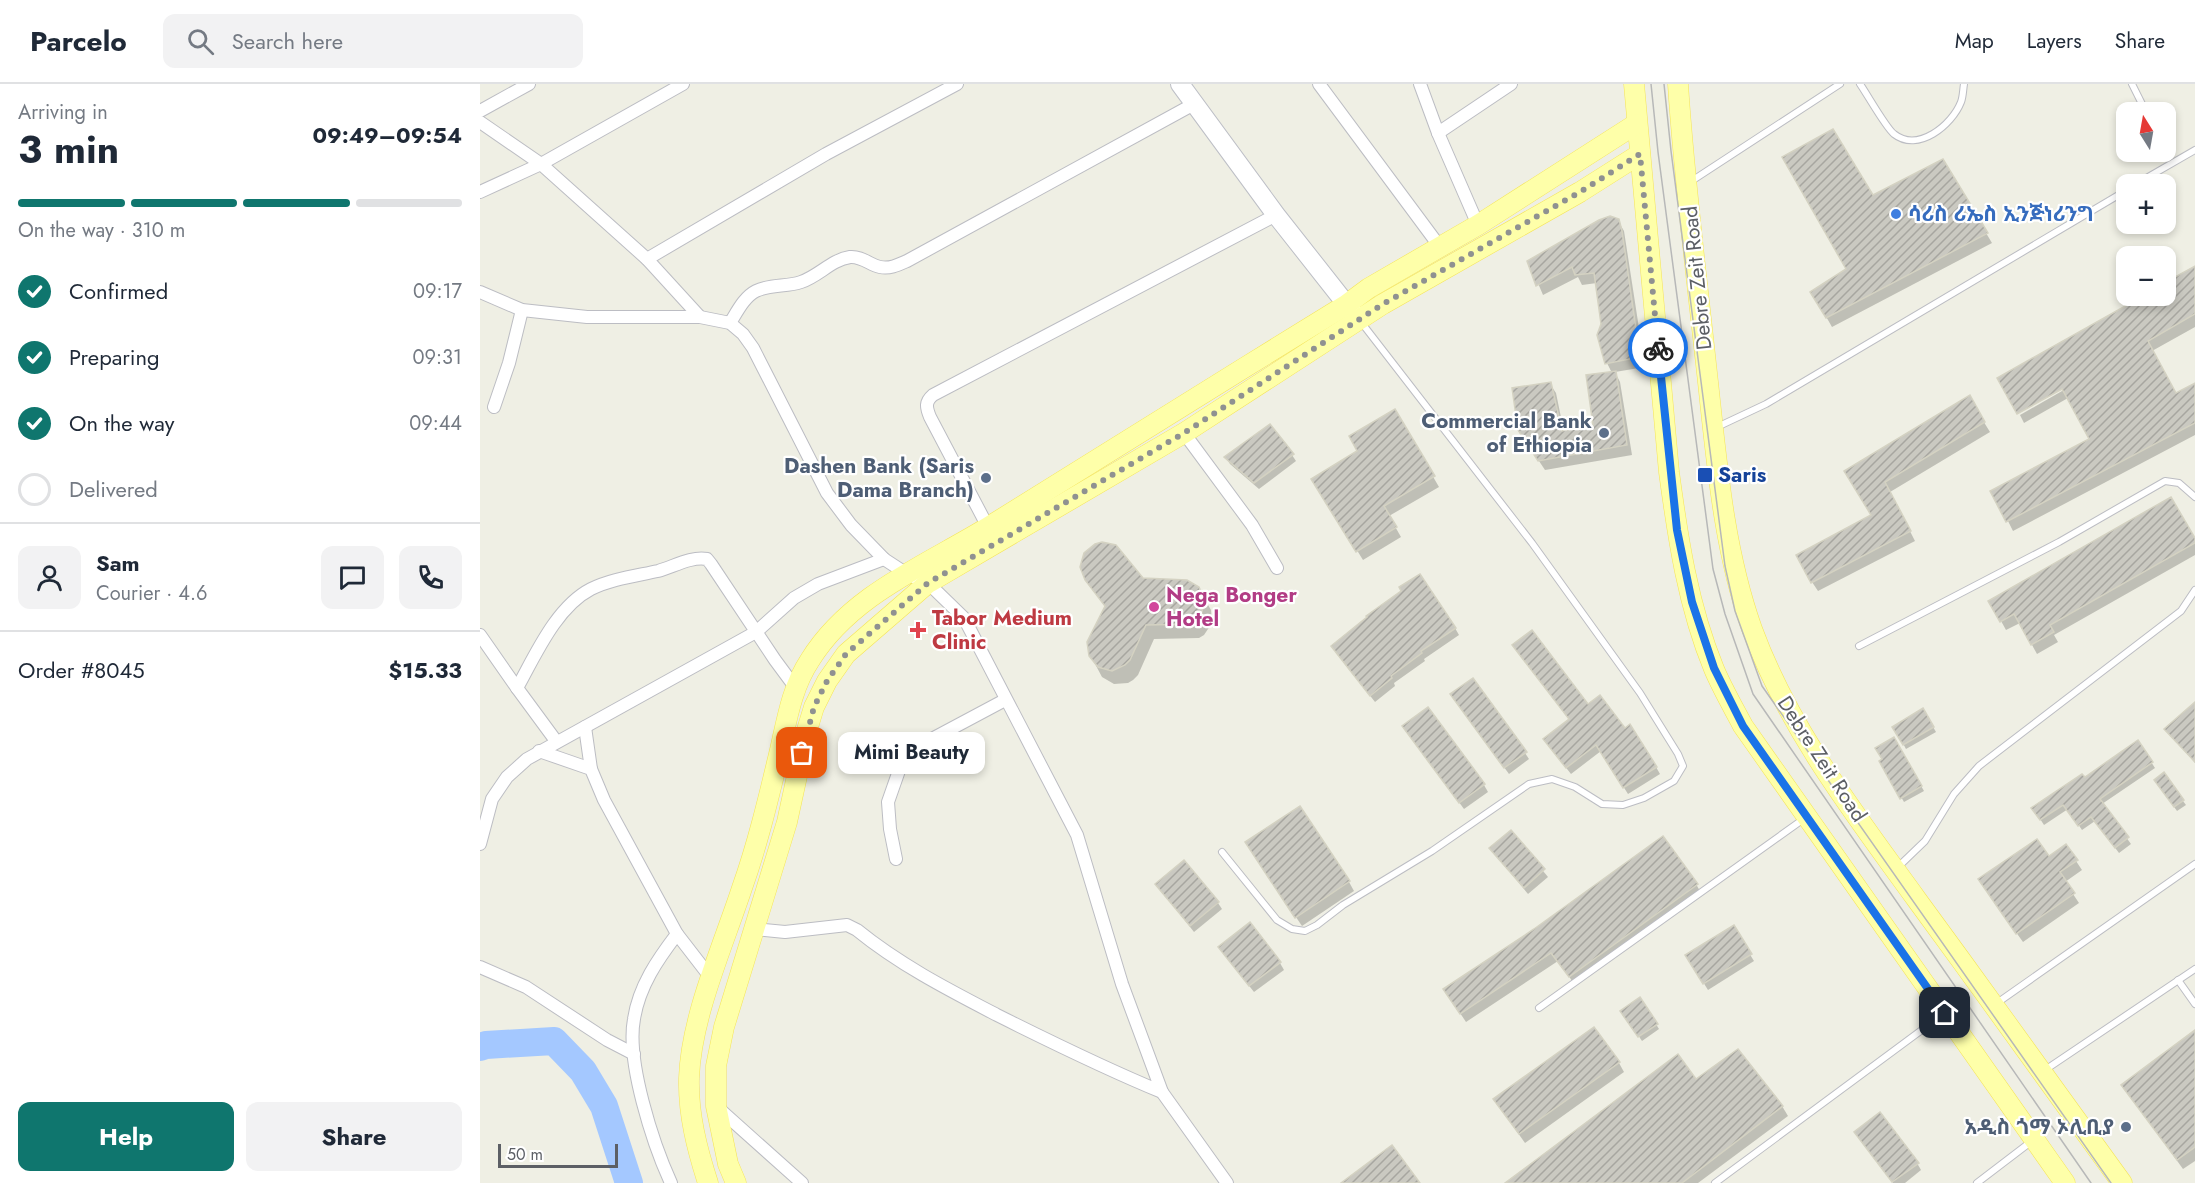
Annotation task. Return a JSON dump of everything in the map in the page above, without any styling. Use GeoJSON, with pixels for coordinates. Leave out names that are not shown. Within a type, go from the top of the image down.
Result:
{"type":"FeatureCollection","features":[{"type":"Feature","properties":{"kind":"main road","name":"Debre Zeit Road"},"geometry":{"type":"LineString","coordinates":[[1634,84],[1669,472],[1677,530],[1692,602],[1714,668],[1743,726],[2065,1183]]}},
{"type":"Feature","properties":{"kind":"main road","name":"Debre Zeit Road"},"geometry":{"type":"LineString","coordinates":[[1678,84],[1713,429],[1726,521],[1738,582],[1752,628],[1774,683],[1810,748],[1895,870],[2122,1183]]}},
{"type":"Feature","properties":{"kind":"main road"},"geometry":{"type":"LineString","coordinates":[[708,1183],[698,1152],[691,1114],[689,1077],[697,1026],[761,827],[795,687],[810,659],[831,633],[855,608],[907,574],[993,535],[1184,433],[1352,312],[1369,288],[1478,225],[1636,124]]}},
{"type":"Feature","properties":{"kind":"main road"},"geometry":{"type":"LineString","coordinates":[[736,1183],[728,1164],[716,1107],[716,1066],[724,1027],[787,822],[814,707],[827,681],[846,654],[928,583],[993,535],[1352,312],[1580,192],[1640,154]]}},
{"type":"Feature","properties":{"kind":"street"},"geometry":{"type":"LineString","coordinates":[[480,111],[529,84]]}},
{"type":"Feature","properties":{"kind":"street"},"geometry":{"type":"LineString","coordinates":[[480,192],[541,164],[683,84]]}},
{"type":"Feature","properties":{"kind":"street"},"geometry":{"type":"LineString","coordinates":[[647,258],[826,154],[957,84]]}},
{"type":"Feature","properties":{"kind":"street"},"geometry":{"type":"LineString","coordinates":[[1180,84],[1276,215],[1352,312]]}},
{"type":"Feature","properties":{"kind":"street"},"geometry":{"type":"LineString","coordinates":[[1318,84],[1440,247]]}},
{"type":"Feature","properties":{"kind":"street"},"geometry":{"type":"LineString","coordinates":[[1420,84],[1438,133],[1478,225]]}},
{"type":"Feature","properties":{"kind":"street"},"geometry":{"type":"LineString","coordinates":[[1438,133],[1510,84]]}},
{"type":"Feature","properties":{"kind":"street"},"geometry":{"type":"LineString","coordinates":[[730,323],[745,300],[754,292],[766,287],[803,281],[840,260],[853,256],[879,267],[891,267],[907,261],[1194,104]]}},
{"type":"Feature","properties":{"kind":"street"},"geometry":{"type":"LineString","coordinates":[[480,122],[541,164],[647,258],[700,317]]}},
{"type":"Feature","properties":{"kind":"street"},"geometry":{"type":"LineString","coordinates":[[993,535],[930,417],[926,406],[927,400],[1276,215]]}},
{"type":"Feature","properties":{"kind":"street"},"geometry":{"type":"LineString","coordinates":[[480,292],[522,310],[587,317],[700,317],[730,323],[743,334],[753,348],[827,493],[851,525],[884,559],[907,574],[928,583],[964,618],[1077,835],[1122,984],[1162,1092],[1227,1183]]}},
{"type":"Feature","properties":{"kind":"street"},"geometry":{"type":"LineString","coordinates":[[494,407],[509,363],[522,310]]}},
{"type":"Feature","properties":{"kind":"street"},"geometry":{"type":"LineString","coordinates":[[1184,433],[1252,525],[1277,568]]}},
{"type":"Feature","properties":{"kind":"street"},"geometry":{"type":"LineString","coordinates":[[517,688],[549,631],[572,602],[580,596],[606,583],[694,559],[707,559],[711,564],[795,687]]}},
{"type":"Feature","properties":{"kind":"street"},"geometry":{"type":"LineString","coordinates":[[480,844],[486,798],[516,768],[539,751],[756,632],[794,598],[818,584],[884,559]]}},
{"type":"Feature","properties":{"kind":"street"},"geometry":{"type":"LineString","coordinates":[[480,635],[556,741]]}},
{"type":"Feature","properties":{"kind":"street"},"geometry":{"type":"LineString","coordinates":[[896,859],[890,830],[888,802],[902,762],[915,748],[1005,700]]}},
{"type":"Feature","properties":{"kind":"street"},"geometry":{"type":"LineString","coordinates":[[585,727],[591,769],[609,810],[677,934],[711,978]]}},
{"type":"Feature","properties":{"kind":"street"},"geometry":{"type":"LineString","coordinates":[[539,751],[591,769]]}},
{"type":"Feature","properties":{"kind":"street"},"geometry":{"type":"LineString","coordinates":[[755,929],[785,932],[847,926],[857,930],[916,971],[951,991],[1037,1035],[1162,1092]]}},
{"type":"Feature","properties":{"kind":"street"},"geometry":{"type":"LineString","coordinates":[[671,1183],[661,1162],[645,1110],[634,1054],[633,1020],[641,994],[655,963],[677,934]]}},
{"type":"Feature","properties":{"kind":"street"},"geometry":{"type":"LineString","coordinates":[[480,967],[526,987],[607,1040],[634,1054]]}},
{"type":"Feature","properties":{"kind":"street"},"geometry":{"type":"LineString","coordinates":[[716,1107],[801,1183]]}},
{"type":"Feature","properties":{"kind":"lane"},"geometry":{"type":"LineString","coordinates":[[1687,184],[1840,84]]}},
{"type":"Feature","properties":{"kind":"lane"},"geometry":{"type":"LineString","coordinates":[[1860,84],[1894,134],[1911,141],[1926,138],[1946,125],[1961,103],[1964,84]]}},
{"type":"Feature","properties":{"kind":"lane"},"geometry":{"type":"LineString","coordinates":[[2132,84],[2141,102]]}},
{"type":"Feature","properties":{"kind":"lane"},"geometry":{"type":"LineString","coordinates":[[2153,174],[2195,150]]}},
{"type":"Feature","properties":{"kind":"lane"},"geometry":{"type":"LineString","coordinates":[[1713,429],[1766,404],[2116,197]]}},
{"type":"Feature","properties":{"kind":"lane"},"geometry":{"type":"LineString","coordinates":[[1222,852],[1277,920],[1292,929],[1305,930],[1317,925],[1343,905],[1432,851],[1529,784],[1552,779],[1575,787],[1602,804],[1623,805],[1644,798],[1674,781],[1683,766],[1640,693],[1539,553],[1352,312]]}},
{"type":"Feature","properties":{"kind":"lane"},"geometry":{"type":"LineString","coordinates":[[1859,646],[2059,542],[2164,481],[2179,483],[2195,497]]}},
{"type":"Feature","properties":{"kind":"lane"},"geometry":{"type":"LineString","coordinates":[[1895,870],[1924,841],[1954,794],[1979,766],[2157,631],[2181,611],[2195,590]]}},
{"type":"Feature","properties":{"kind":"lane"},"geometry":{"type":"LineString","coordinates":[[1539,1008],[1806,817]]}},
{"type":"Feature","properties":{"kind":"lane"},"geometry":{"type":"LineString","coordinates":[[1994,1005],[2195,864]]}},
{"type":"Feature","properties":{"kind":"lane"},"geometry":{"type":"LineString","coordinates":[[2042,1072],[2195,969]]}},
{"type":"Feature","properties":{"kind":"lane"},"geometry":{"type":"LineString","coordinates":[[2178,980],[2195,1004]]}},
{"type":"Feature","properties":{"kind":"lane"},"geometry":{"type":"LineString","coordinates":[[1715,1183],[1945,1013]]}},
{"type":"Feature","properties":{"kind":"lane"},"geometry":{"type":"LineString","coordinates":[[1977,1183],[2034,1140]]}},
{"type":"Feature","properties":{"kind":"building","name":"ሳሪስ ሪኤስ ኢንጅነሪንግ"},"geometry":{"type":"Polygon","coordinates":[[[1833,129],[1873,195],[1943,159],[1988,233],[1826,318],[1810,292],[1846,269],[1782,157],[1833,129]]]}},
{"type":"Feature","properties":{"kind":"building"},"geometry":{"type":"Polygon","coordinates":[[[1610,216],[1619,219],[1622,231],[1640,357],[1605,364],[1597,335],[1601,324],[1594,273],[1575,275],[1572,267],[1536,286],[1527,261],[1610,216]]]}},
{"type":"Feature","properties":{"kind":"building"},"geometry":{"type":"Polygon","coordinates":[[[2195,266],[2195,314],[2148,341],[2176,393],[2195,383],[2195,423],[2006,522],[1990,491],[2089,439],[2062,389],[2017,414],[1997,378],[2125,306],[2176,306],[2176,276],[2195,266]]]}},
{"type":"Feature","properties":{"kind":"building"},"geometry":{"type":"Polygon","coordinates":[[[1616,371],[1627,445],[1538,461],[1518,430],[1512,388],[1551,382],[1562,431],[1593,425],[1586,375],[1616,371]]]}},
{"type":"Feature","properties":{"kind":"building"},"geometry":{"type":"Polygon","coordinates":[[[1970,395],[1985,422],[1885,482],[1911,531],[1811,583],[1796,555],[1871,515],[1844,471],[1970,395]]]}},
{"type":"Feature","properties":{"kind":"building"},"geometry":{"type":"Polygon","coordinates":[[[1395,409],[1435,476],[1384,506],[1397,527],[1356,552],[1311,479],[1357,451],[1349,436],[1395,409]]]}},
{"type":"Feature","properties":{"kind":"building"},"geometry":{"type":"Polygon","coordinates":[[[1270,424],[1294,454],[1254,483],[1224,457],[1270,424]]]}},
{"type":"Feature","properties":{"kind":"building"},"geometry":{"type":"Polygon","coordinates":[[[2171,497],[2195,538],[2195,543],[2050,625],[2054,632],[2031,645],[2014,614],[2000,622],[1988,601],[2171,497]]]}},
{"type":"Feature","properties":{"kind":"building","name":"Nega Bonger Hotel"},"geometry":{"type":"Polygon","coordinates":[[[1102,542],[1116,545],[1143,578],[1187,580],[1199,587],[1205,601],[1201,615],[1190,624],[1146,625],[1130,660],[1112,671],[1098,667],[1089,656],[1087,642],[1105,606],[1085,580],[1080,567],[1084,553],[1095,544],[1102,542]]]}},
{"type":"Feature","properties":{"kind":"building"},"geometry":{"type":"Polygon","coordinates":[[[1420,574],[1456,628],[1421,651],[1422,653],[1391,676],[1392,678],[1370,696],[1331,646],[1366,616],[1401,591],[1399,587],[1420,574]]]}},
{"type":"Feature","properties":{"kind":"building"},"geometry":{"type":"Polygon","coordinates":[[[1532,630],[1588,704],[1600,695],[1625,728],[1630,724],[1657,767],[1623,788],[1596,745],[1566,768],[1543,739],[1569,719],[1512,645],[1532,630]]]}},
{"type":"Feature","properties":{"kind":"building"},"geometry":{"type":"Polygon","coordinates":[[[1473,678],[1527,752],[1504,768],[1450,694],[1473,678]]]}},
{"type":"Feature","properties":{"kind":"building"},"geometry":{"type":"Polygon","coordinates":[[[2195,702],[2195,762],[2164,729],[2195,702]]]}},
{"type":"Feature","properties":{"kind":"building"},"geometry":{"type":"Polygon","coordinates":[[[1428,707],[1485,784],[1459,803],[1402,726],[1428,707]]]}},
{"type":"Feature","properties":{"kind":"building"},"geometry":{"type":"Polygon","coordinates":[[[1923,708],[1934,727],[1903,745],[1892,727],[1923,708]]]}},
{"type":"Feature","properties":{"kind":"building"},"geometry":{"type":"Polygon","coordinates":[[[1894,737],[1922,786],[1900,799],[1879,761],[1882,759],[1875,748],[1894,737]]]}},
{"type":"Feature","properties":{"kind":"building"},"geometry":{"type":"Polygon","coordinates":[[[2138,740],[2153,762],[2100,799],[2129,837],[2115,848],[2091,817],[2078,826],[2063,805],[2040,820],[2031,808],[2082,774],[2085,777],[2138,740]]]}},
{"type":"Feature","properties":{"kind":"building"},"geometry":{"type":"Polygon","coordinates":[[[2164,772],[2184,800],[2174,807],[2154,780],[2164,772]]]}},
{"type":"Feature","properties":{"kind":"building"},"geometry":{"type":"Polygon","coordinates":[[[1300,806],[1350,881],[1295,918],[1245,842],[1300,806]]]}},
{"type":"Feature","properties":{"kind":"building"},"geometry":{"type":"Polygon","coordinates":[[[1511,830],[1545,869],[1524,888],[1489,848],[1511,830]]]}},
{"type":"Feature","properties":{"kind":"building"},"geometry":{"type":"Polygon","coordinates":[[[1663,836],[1698,884],[1569,977],[1551,953],[1460,1014],[1443,989],[1534,929],[1663,836]]]}},
{"type":"Feature","properties":{"kind":"building"},"geometry":{"type":"Polygon","coordinates":[[[2037,839],[2049,856],[2066,844],[2078,860],[2060,872],[2075,893],[2016,934],[1978,879],[2037,839]]]}},
{"type":"Feature","properties":{"kind":"building"},"geometry":{"type":"Polygon","coordinates":[[[1184,860],[1219,902],[1190,926],[1155,884],[1184,860]]]}},
{"type":"Feature","properties":{"kind":"building"},"geometry":{"type":"Polygon","coordinates":[[[1250,922],[1281,962],[1249,986],[1218,947],[1250,922]]]}},
{"type":"Feature","properties":{"kind":"building"},"geometry":{"type":"Polygon","coordinates":[[[1734,925],[1752,954],[1703,984],[1685,955],[1734,925]]]}},
{"type":"Feature","properties":{"kind":"building"},"geometry":{"type":"Polygon","coordinates":[[[1640,997],[1658,1024],[1638,1037],[1620,1011],[1640,997]]]}},
{"type":"Feature","properties":{"kind":"building"},"geometry":{"type":"Polygon","coordinates":[[[1594,1027],[1620,1062],[1519,1134],[1493,1099],[1594,1027]]]}},
{"type":"Feature","properties":{"kind":"building"},"geometry":{"type":"Polygon","coordinates":[[[2195,1030],[2195,1147],[2177,1160],[2121,1085],[2195,1030]]]}},
{"type":"Feature","properties":{"kind":"building"},"geometry":{"type":"Polygon","coordinates":[[[1738,1049],[1783,1106],[1682,1183],[1505,1183],[1678,1054],[1696,1079],[1738,1049]]]}},
{"type":"Feature","properties":{"kind":"building"},"geometry":{"type":"Polygon","coordinates":[[[1880,1112],[1919,1163],[1892,1182],[1854,1132],[1880,1112]]]}},
{"type":"Feature","properties":{"kind":"building"},"geometry":{"type":"Polygon","coordinates":[[[1392,1145],[1420,1183],[1341,1183],[1392,1145]]]}},
{"type":"Feature","properties":{"kind":"waterway"},"geometry":{"type":"LineString","coordinates":[[480,1047],[554,1041],[583,1071],[604,1106],[629,1183]]}},
{"type":"Feature","properties":{"kind":"tram line"},"geometry":{"type":"LineString","coordinates":[[1651,84],[1713,569],[1725,614],[1753,694],[2091,1183]]}},
{"type":"Feature","properties":{"kind":"tram line"},"geometry":{"type":"LineString","coordinates":[[1664,84],[1725,566],[1735,611],[1762,686],[2111,1183]]}},
{"type":"Feature","properties":{"kind":"way so far"},"geometry":{"type":"LineString","coordinates":[[802,753],[814,707],[827,681],[846,654],[928,583],[1184,433],[1383,304],[1580,192],[1640,154],[1658,348]]}},
{"type":"Feature","properties":{"kind":"place","name":"ሳሪስ ሪኤስ ኢንጅነሪንግ"},"geometry":{"type":"Point","coordinates":[1896,214]}},
{"type":"Feature","properties":{"kind":"place","name":"Commercial Bank of Ethiopia"},"geometry":{"type":"Point","coordinates":[1604,433]}},
{"type":"Feature","properties":{"kind":"place","name":"Saris"},"geometry":{"type":"Point","coordinates":[1705,475]}},
{"type":"Feature","properties":{"kind":"place","name":"Dashen Bank (Saris Dama Branch)"},"geometry":{"type":"Point","coordinates":[986,478]}},
{"type":"Feature","properties":{"kind":"place","name":"Nega Bonger Hotel"},"geometry":{"type":"Point","coordinates":[1154,607]}},
{"type":"Feature","properties":{"kind":"place","name":"Tabor Medium Clinic"},"geometry":{"type":"Point","coordinates":[918,630]}},
{"type":"Feature","properties":{"kind":"place","name":"Mimi Beauty"},"geometry":{"type":"Point","coordinates":[802,753]}},
{"type":"Feature","properties":{"kind":"place","name":"አዲስ ጎማ ኦሊቢያ"},"geometry":{"type":"Point","coordinates":[2126,1127]}},
{"type":"Feature","properties":{"kind":"route"},"geometry":{"type":"LineString","coordinates":[[1658,348],[1669,472],[1677,530],[1692,602],[1714,668],[1743,726],[1945,1013]]}}]}
